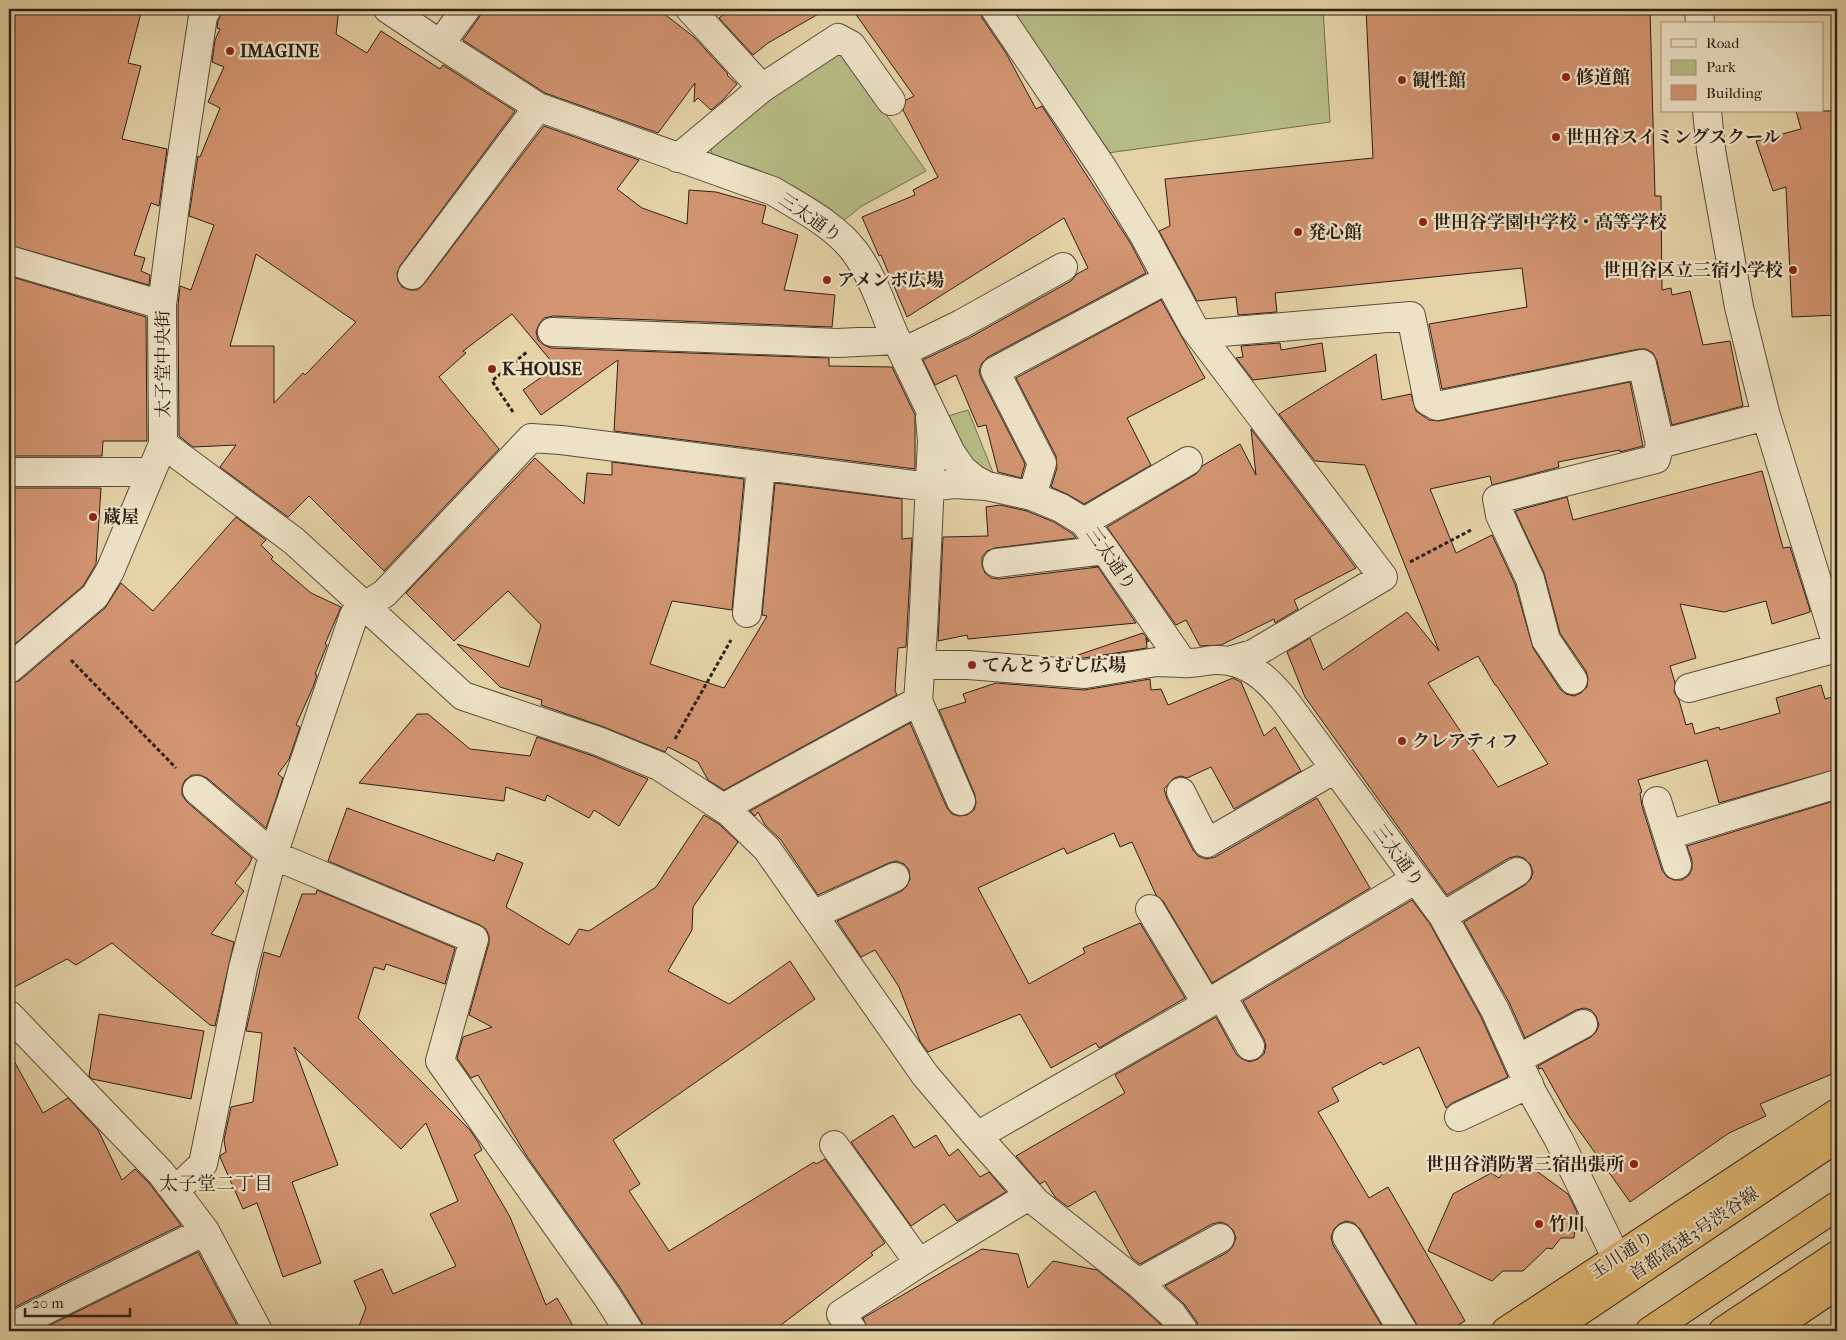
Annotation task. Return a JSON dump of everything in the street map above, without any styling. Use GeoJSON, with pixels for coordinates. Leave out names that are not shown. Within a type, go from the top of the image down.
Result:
{"type":"FeatureCollection","features":[{"type":"Feature","properties":{"kind":"highway","name":"玉川通り"},"geometry":{"type":"LineString","coordinates":[[1506,1331],[1837,1113]]}},
{"type":"Feature","properties":{"kind":"highway","name":"首都高速3号渋谷線"},"geometry":{"type":"LineString","coordinates":[[1550,1331],[1837,1138]]}},
{"type":"Feature","properties":{"kind":"highway"},"geometry":{"type":"LineString","coordinates":[[1650,1331],[1837,1206]]}},
{"type":"Feature","properties":{"kind":"highway"},"geometry":{"type":"LineString","coordinates":[[1723,1331],[1837,1255]]}},
{"type":"Feature","properties":{"kind":"highway"},"geometry":{"type":"LineString","coordinates":[[1770,1331],[1837,1285]]}},
{"type":"Feature","properties":{"kind":"street","name":"太子堂中央街"},"geometry":{"type":"LineString","coordinates":[[9,669],[95,596],[110,571],[163,444],[162,305],[203,16],[207,9]]}},
{"type":"Feature","properties":{"kind":"street","name":"三太通り"},"geometry":{"type":"LineString","coordinates":[[388,9],[538,106],[772,191],[839,234],[855,252],[866,270],[951,453],[962,469],[974,479],[987,486],[1032,496],[1062,508],[1084,522],[1183,663],[1191,664],[1214,660],[1229,661],[1244,666],[1260,674],[1272,684],[1286,702],[1443,916],[1495,1010],[1529,1084],[1559,1140],[1617,1259]]}},
{"type":"Feature","properties":{"kind":"street"},"geometry":{"type":"LineString","coordinates":[[440,44],[466,9]]}},
{"type":"Feature","properties":{"kind":"street"},"geometry":{"type":"LineString","coordinates":[[690,9],[762,88]]}},
{"type":"Feature","properties":{"kind":"street"},"geometry":{"type":"LineString","coordinates":[[995,9],[1102,167],[1145,237],[1199,334],[1383,577],[1254,654],[1229,661]]}},
{"type":"Feature","properties":{"kind":"street"},"geometry":{"type":"LineString","coordinates":[[1699,9],[1700,22]]}},
{"type":"Feature","properties":{"kind":"street"},"geometry":{"type":"LineString","coordinates":[[678,158],[762,88],[838,38],[851,45],[891,101]]}},
{"type":"Feature","properties":{"kind":"street"},"geometry":{"type":"LineString","coordinates":[[412,275],[538,106]]}},
{"type":"Feature","properties":{"kind":"street"},"geometry":{"type":"LineString","coordinates":[[1689,688],[1837,646],[1766,416],[1739,307],[1711,150],[1707,112]]}},
{"type":"Feature","properties":{"kind":"street"},"geometry":{"type":"LineString","coordinates":[[9,260],[162,305]]}},
{"type":"Feature","properties":{"kind":"street"},"geometry":{"type":"LineString","coordinates":[[552,332],[900,346],[961,324],[1063,267]]}},
{"type":"Feature","properties":{"kind":"street"},"geometry":{"type":"LineString","coordinates":[[1032,496],[1042,464],[995,372],[1168,280]]}},
{"type":"Feature","properties":{"kind":"street"},"geometry":{"type":"LineString","coordinates":[[1199,334],[1411,316],[1428,401],[1437,406],[1642,364],[1660,444],[1656,459],[1498,507],[1530,579],[1546,640],[1573,680]]}},
{"type":"Feature","properties":{"kind":"street"},"geometry":{"type":"LineString","coordinates":[[930,409],[932,440],[918,701],[961,801]]}},
{"type":"Feature","properties":{"kind":"street"},"geometry":{"type":"LineString","coordinates":[[1660,444],[1766,416]]}},
{"type":"Feature","properties":{"kind":"street"},"geometry":{"type":"LineString","coordinates":[[175,1191],[203,1164],[243,968],[273,855],[354,615],[385,593],[531,438],[560,440],[929,487],[954,484],[987,486]]}},
{"type":"Feature","properties":{"kind":"street"},"geometry":{"type":"LineString","coordinates":[[163,444],[294,542],[463,696],[598,741],[659,766],[723,808],[767,850],[925,1075],[977,1136],[1036,1202],[1138,1283],[1172,1314],[1184,1331]]}},
{"type":"Feature","properties":{"kind":"street"},"geometry":{"type":"LineString","coordinates":[[1084,522],[1188,461]]}},
{"type":"Feature","properties":{"kind":"street"},"geometry":{"type":"LineString","coordinates":[[747,613],[761,466]]}},
{"type":"Feature","properties":{"kind":"street"},"geometry":{"type":"LineString","coordinates":[[9,472],[151,472]]}},
{"type":"Feature","properties":{"kind":"street"},"geometry":{"type":"LineString","coordinates":[[997,563],[1105,550]]}},
{"type":"Feature","properties":{"kind":"street"},"geometry":{"type":"LineString","coordinates":[[921,665],[968,665],[1085,674],[1156,662],[1183,663]]}},
{"type":"Feature","properties":{"kind":"street"},"geometry":{"type":"LineString","coordinates":[[723,808],[918,701]]}},
{"type":"Feature","properties":{"kind":"street"},"geometry":{"type":"LineString","coordinates":[[1181,792],[1207,843],[1335,769]]}},
{"type":"Feature","properties":{"kind":"street"},"geometry":{"type":"LineString","coordinates":[[1668,835],[1837,784]]}},
{"type":"Feature","properties":{"kind":"street"},"geometry":{"type":"LineString","coordinates":[[198,790],[273,855],[474,939],[440,1061],[630,1331]]}},
{"type":"Feature","properties":{"kind":"street"},"geometry":{"type":"LineString","coordinates":[[1656,801],[1677,865]]}},
{"type":"Feature","properties":{"kind":"street"},"geometry":{"type":"LineString","coordinates":[[1443,916],[1517,872]]}},
{"type":"Feature","properties":{"kind":"street"},"geometry":{"type":"LineString","coordinates":[[813,915],[895,877]]}},
{"type":"Feature","properties":{"kind":"street"},"geometry":{"type":"LineString","coordinates":[[977,1136],[1214,1000],[1416,879]]}},
{"type":"Feature","properties":{"kind":"street"},"geometry":{"type":"LineString","coordinates":[[1150,909],[1214,1000],[1250,1046]]}},
{"type":"Feature","properties":{"kind":"street"},"geometry":{"type":"LineString","coordinates":[[9,1015],[154,1166],[175,1191],[205,1232],[258,1331]]}},
{"type":"Feature","properties":{"kind":"street"},"geometry":{"type":"LineString","coordinates":[[1518,1059],[1583,1024]]}},
{"type":"Feature","properties":{"kind":"street"},"geometry":{"type":"LineString","coordinates":[[1459,1117],[1529,1084]]}},
{"type":"Feature","properties":{"kind":"street"},"geometry":{"type":"LineString","coordinates":[[834,1145],[919,1264]]}},
{"type":"Feature","properties":{"kind":"street"},"geometry":{"type":"LineString","coordinates":[[853,1331],[841,1314],[1030,1195]]}},
{"type":"Feature","properties":{"kind":"street"},"geometry":{"type":"LineString","coordinates":[[9,1330],[205,1232]]}},
{"type":"Feature","properties":{"kind":"street"},"geometry":{"type":"LineString","coordinates":[[1347,1237],[1403,1331]]}},
{"type":"Feature","properties":{"kind":"street"},"geometry":{"type":"LineString","coordinates":[[1138,1283],[1220,1238]]}},
{"type":"Feature","properties":{"kind":"path"},"geometry":{"type":"LineString","coordinates":[[531,438],[492,381],[552,332]]}},
{"type":"Feature","properties":{"kind":"path"},"geometry":{"type":"LineString","coordinates":[[1383,577],[1498,507]]}},
{"type":"Feature","properties":{"kind":"path"},"geometry":{"type":"LineString","coordinates":[[659,766],[747,613]]}},
{"type":"Feature","properties":{"kind":"path"},"geometry":{"type":"LineString","coordinates":[[48,636],[198,790]]}},
{"type":"Feature","properties":{"kind":"green space"},"geometry":{"type":"Polygon","coordinates":[[[1012,9],[1323,9],[1330,122],[1108,153],[1012,9]]]}},
{"type":"Feature","properties":{"kind":"green space"},"geometry":{"type":"Polygon","coordinates":[[[829,49],[844,55],[926,171],[862,206],[839,224],[783,183],[753,168],[713,157],[709,143],[829,49]]]}},
{"type":"Feature","properties":{"kind":"green space"},"geometry":{"type":"Polygon","coordinates":[[[968,410],[994,475],[986,476],[965,455],[948,416],[968,410]]]}},
{"type":"Feature","properties":{"kind":"building"},"geometry":{"type":"Polygon","coordinates":[[[9,9],[142,9],[128,63],[141,66],[122,139],[167,149],[159,206],[151,203],[134,255],[145,258],[141,271],[150,275],[149,285],[9,245],[9,9]]]}},
{"type":"Feature","properties":{"kind":"building"},"geometry":{"type":"Polygon","coordinates":[[[223,9],[339,9],[336,34],[367,53],[381,31],[440,69],[443,65],[515,111],[400,266],[397,273],[398,281],[402,287],[410,290],[418,290],[424,284],[544,126],[639,160],[617,189],[642,208],[687,224],[689,190],[716,192],[766,206],[762,223],[798,235],[784,290],[835,295],[832,327],[553,316],[544,318],[539,324],[536,332],[538,340],[551,348],[829,358],[829,366],[892,367],[915,415],[915,469],[614,431],[618,360],[541,415],[523,390],[556,367],[512,314],[463,351],[466,353],[439,377],[499,449],[384,571],[309,496],[288,517],[220,467],[236,445],[193,447],[179,436],[178,306],[180,286],[191,290],[214,225],[189,216],[198,156],[200,157],[220,108],[208,102],[224,67],[212,62],[215,40],[220,29],[217,28],[223,9]],[[256,254],[230,346],[274,346],[274,403],[303,373],[305,375],[356,322],[256,254]]]}},
{"type":"Feature","properties":{"kind":"building"},"geometry":{"type":"Polygon","coordinates":[[[485,9],[658,9],[694,37],[737,84],[711,110],[698,98],[694,102],[695,83],[658,133],[545,93],[463,40],[485,9]]]}},
{"type":"Feature","properties":{"kind":"building"},"geometry":{"type":"Polygon","coordinates":[[[731,9],[827,9],[768,43],[753,55],[719,18],[731,9]]]}},
{"type":"Feature","properties":{"kind":"building"},"geometry":{"type":"Polygon","coordinates":[[[852,9],[980,9],[982,18],[1006,53],[1036,109],[1042,106],[1131,244],[1146,273],[988,357],[982,363],[979,371],[981,378],[1025,464],[1021,478],[998,472],[986,425],[978,427],[956,375],[935,385],[923,360],[969,338],[1071,281],[1077,274],[1088,268],[1064,218],[907,317],[881,255],[879,256],[862,217],[915,195],[913,190],[938,177],[903,110],[906,100],[914,96],[852,9]]]}},
{"type":"Feature","properties":{"kind":"building"},"geometry":{"type":"Polygon","coordinates":[[[1366,9],[1650,9],[1655,196],[1661,196],[1662,290],[1671,288],[1672,295],[1690,291],[1703,345],[1730,341],[1743,406],[1672,425],[1657,361],[1653,353],[1646,349],[1442,389],[1429,324],[1527,307],[1522,268],[1275,293],[1277,312],[1238,315],[1236,297],[1197,301],[1159,231],[1170,226],[1165,179],[1373,158],[1366,9]]]}},
{"type":"Feature","properties":{"kind":"building"},"geometry":{"type":"Polygon","coordinates":[[[1837,111],[1837,315],[1792,317],[1786,187],[1773,191],[1756,141],[1801,129],[1796,112],[1837,111]]]}},
{"type":"Feature","properties":{"kind":"building"},"geometry":{"type":"Polygon","coordinates":[[[9,276],[146,317],[147,441],[103,441],[102,456],[9,456],[9,276]]]}},
{"type":"Feature","properties":{"kind":"building"},"geometry":{"type":"Polygon","coordinates":[[[1161,300],[1205,378],[1127,418],[1151,465],[1084,504],[1051,487],[1057,468],[1056,456],[1016,378],[1161,300]]]}},
{"type":"Feature","properties":{"kind":"building"},"geometry":{"type":"Polygon","coordinates":[[[1280,343],[1281,350],[1322,343],[1326,371],[1253,380],[1236,358],[1243,357],[1241,346],[1280,343]]]}},
{"type":"Feature","properties":{"kind":"building"},"geometry":{"type":"Polygon","coordinates":[[[1376,354],[1382,400],[1411,394],[1416,411],[1429,420],[1439,421],[1630,382],[1643,446],[1620,452],[1620,450],[1558,462],[1559,467],[1492,485],[1490,476],[1430,489],[1456,553],[1492,535],[1515,584],[1533,648],[1560,689],[1566,694],[1574,696],[1581,693],[1587,687],[1588,678],[1586,671],[1560,633],[1544,573],[1515,511],[1567,497],[1573,520],[1762,471],[1783,548],[1790,547],[1810,612],[1772,624],[1766,601],[1724,612],[1680,604],[1696,658],[1670,666],[1675,683],[1674,692],[1679,700],[1686,725],[1692,723],[1695,734],[1719,727],[1720,730],[1780,713],[1776,698],[1821,685],[1825,699],[1832,697],[1837,715],[1837,769],[1719,803],[1707,760],[1638,780],[1642,792],[1640,793],[1642,806],[1662,870],[1667,877],[1674,880],[1682,880],[1689,875],[1692,869],[1692,860],[1687,846],[1837,800],[1837,1072],[1760,1104],[1766,1116],[1729,1133],[1630,1202],[1569,1116],[1542,1068],[1539,1069],[1538,1066],[1591,1037],[1599,1025],[1596,1016],[1591,1010],[1584,1008],[1576,1010],[1525,1038],[1509,1002],[1464,922],[1525,885],[1531,879],[1533,872],[1530,864],[1524,858],[1517,856],[1509,858],[1447,895],[1305,697],[1287,652],[1310,638],[1323,670],[1407,612],[1439,651],[1365,465],[1315,461],[1279,414],[1376,354]],[[1478,656],[1428,683],[1498,787],[1548,764],[1495,685],[1478,656]]]}},
{"type":"Feature","properties":{"kind":"building"},"geometry":{"type":"Polygon","coordinates":[[[1251,429],[1356,568],[1294,600],[1298,609],[1275,623],[1274,619],[1221,645],[1200,646],[1186,620],[1176,625],[1107,527],[1196,474],[1202,466],[1240,444],[1256,475],[1251,429]]]}},
{"type":"Feature","properties":{"kind":"building"},"geometry":{"type":"Polygon","coordinates":[[[535,458],[584,504],[587,473],[612,475],[612,462],[744,479],[732,610],[672,601],[650,664],[724,688],[767,616],[762,615],[775,483],[902,499],[902,539],[912,538],[906,647],[898,648],[895,691],[897,695],[724,790],[708,780],[698,762],[668,747],[665,752],[604,727],[541,705],[542,700],[500,687],[457,644],[529,667],[541,625],[508,591],[454,641],[406,593],[535,458]]]}},
{"type":"Feature","properties":{"kind":"building"},"geometry":{"type":"Polygon","coordinates":[[[9,488],[101,488],[96,564],[83,586],[9,649],[9,488]]]}},
{"type":"Feature","properties":{"kind":"building"},"geometry":{"type":"Polygon","coordinates":[[[1000,505],[1027,511],[1054,522],[1076,538],[995,548],[987,551],[982,557],[985,573],[991,578],[999,579],[1098,567],[1136,623],[968,639],[967,635],[938,641],[943,537],[988,536],[986,507],[1000,505]]]}},
{"type":"Feature","properties":{"kind":"building"},"geometry":{"type":"Polygon","coordinates":[[[236,517],[266,540],[261,545],[273,557],[271,559],[311,593],[341,607],[325,644],[327,645],[315,674],[317,675],[313,687],[296,725],[300,727],[289,759],[278,774],[283,778],[266,828],[207,778],[200,775],[192,775],[185,780],[182,787],[182,795],[187,802],[252,858],[235,883],[244,891],[211,934],[234,942],[215,1026],[210,1025],[112,943],[76,965],[67,959],[9,990],[9,684],[19,681],[105,608],[121,583],[153,611],[236,517]]]}},
{"type":"Feature","properties":{"kind":"building"},"geometry":{"type":"Polygon","coordinates":[[[1143,633],[1149,641],[1147,642],[1146,638],[1147,648],[1084,658],[1072,657],[1143,633]]]}},
{"type":"Feature","properties":{"kind":"building"},"geometry":{"type":"Polygon","coordinates":[[[1233,678],[1241,682],[1264,736],[1275,727],[1301,771],[1234,809],[1211,767],[1187,778],[1181,776],[1174,778],[1164,789],[1167,799],[1193,850],[1198,856],[1206,859],[1215,857],[1317,798],[1370,888],[1212,983],[1163,901],[1156,895],[1132,842],[1120,847],[1114,833],[1067,854],[1064,848],[978,888],[1029,984],[1085,953],[1083,948],[1140,923],[1185,998],[1099,1048],[1096,1043],[1051,1068],[1020,1014],[928,1052],[920,1041],[899,987],[875,950],[861,957],[837,921],[902,891],[910,879],[909,870],[904,864],[896,861],[818,895],[781,840],[765,825],[758,812],[755,816],[750,811],[910,723],[947,808],[952,814],[959,816],[967,815],[974,810],[976,803],[975,795],[939,710],[966,702],[963,694],[996,683],[1084,690],[1150,679],[1151,690],[1161,689],[1168,705],[1233,678]]]}},
{"type":"Feature","properties":{"kind":"building"},"geometry":{"type":"Polygon","coordinates":[[[417,714],[428,714],[470,749],[530,756],[537,737],[593,756],[648,779],[619,826],[594,810],[589,818],[547,795],[545,801],[506,787],[504,801],[359,783],[417,714]]]}},
{"type":"Feature","properties":{"kind":"building"},"geometry":{"type":"Polygon","coordinates":[[[347,808],[494,861],[497,853],[523,863],[506,907],[569,945],[579,929],[589,931],[656,887],[704,815],[719,824],[738,842],[693,907],[692,930],[668,971],[729,1004],[790,961],[815,999],[613,1140],[640,1184],[629,1191],[669,1251],[814,1162],[816,1164],[825,1159],[885,1243],[871,1253],[873,1255],[773,1331],[644,1331],[642,1323],[619,1286],[528,1158],[478,1075],[471,1078],[457,1058],[463,1037],[492,1027],[469,1015],[489,943],[486,929],[328,861],[347,808]]]}},
{"type":"Feature","properties":{"kind":"building"},"geometry":{"type":"Polygon","coordinates":[[[317,890],[455,948],[445,984],[386,964],[384,970],[374,967],[358,1018],[470,1130],[482,1150],[474,1155],[510,1217],[546,1305],[557,1298],[576,1331],[357,1331],[366,1308],[354,1281],[382,1269],[393,1294],[456,1266],[430,1214],[458,1201],[426,1123],[401,1149],[294,1047],[338,1165],[292,1182],[321,1263],[283,1277],[257,1203],[243,1209],[220,1157],[226,1152],[224,1140],[231,1107],[253,1102],[262,1033],[246,1031],[264,952],[280,957],[302,894],[316,894],[317,890]]]}},
{"type":"Feature","properties":{"kind":"building"},"geometry":{"type":"Polygon","coordinates":[[[1412,900],[1430,924],[1481,1017],[1508,1077],[1452,1103],[1446,1108],[1419,1047],[1383,1065],[1381,1062],[1332,1088],[1339,1101],[1318,1112],[1369,1198],[1388,1187],[1465,1321],[1447,1331],[1419,1331],[1360,1229],[1354,1223],[1346,1221],[1334,1229],[1331,1237],[1333,1245],[1385,1331],[1199,1331],[1197,1322],[1185,1305],[1165,1286],[1228,1252],[1236,1238],[1233,1230],[1228,1225],[1221,1222],[1212,1224],[1140,1264],[1132,1258],[1095,1191],[1068,1207],[1055,1197],[1045,1181],[1040,1184],[1016,1156],[1125,1093],[1115,1075],[1216,1017],[1236,1054],[1250,1062],[1258,1059],[1264,1054],[1266,1046],[1243,1001],[1412,900]]]}},
{"type":"Feature","properties":{"kind":"building"},"geometry":{"type":"Polygon","coordinates":[[[99,1014],[204,1031],[191,1099],[92,1079],[89,1076],[99,1014]]]}},
{"type":"Feature","properties":{"kind":"building"},"geometry":{"type":"Polygon","coordinates":[[[9,1052],[43,1113],[68,1098],[98,1130],[122,1180],[135,1169],[149,1183],[181,1225],[9,1310],[9,1052]]]}},
{"type":"Feature","properties":{"kind":"building"},"geometry":{"type":"Polygon","coordinates":[[[893,1115],[914,1148],[936,1135],[949,1156],[958,1149],[980,1177],[989,1172],[1006,1192],[957,1221],[944,1204],[911,1226],[851,1142],[893,1115]]]}},
{"type":"Feature","properties":{"kind":"building"},"geometry":{"type":"Polygon","coordinates":[[[1516,1156],[1568,1194],[1577,1212],[1574,1238],[1561,1238],[1552,1249],[1547,1248],[1523,1271],[1503,1271],[1492,1281],[1428,1251],[1453,1194],[1491,1173],[1499,1178],[1516,1156]]]}},
{"type":"Feature","properties":{"kind":"building"},"geometry":{"type":"Polygon","coordinates":[[[982,1249],[1018,1254],[1028,1288],[1053,1261],[1097,1270],[1128,1295],[1160,1324],[1165,1331],[868,1331],[863,1318],[982,1249]]]}},
{"type":"Feature","properties":{"kind":"building"},"geometry":{"type":"Polygon","coordinates":[[[198,1252],[240,1331],[38,1331],[198,1252]]]}},
{"type":"Feature","properties":{"kind":"place","name":"IMAGINE"},"geometry":{"type":"Point","coordinates":[230,51]}},
{"type":"Feature","properties":{"kind":"place","name":"修道館"},"geometry":{"type":"Point","coordinates":[1566,77]}},
{"type":"Feature","properties":{"kind":"place","name":"観性館"},"geometry":{"type":"Point","coordinates":[1402,80]}},
{"type":"Feature","properties":{"kind":"place","name":"世田谷スイミングスクール"},"geometry":{"type":"Point","coordinates":[1556,137]}},
{"type":"Feature","properties":{"kind":"place","name":"世田谷学園中学校・高等学校"},"geometry":{"type":"Point","coordinates":[1423,222]}},
{"type":"Feature","properties":{"kind":"place","name":"発心館"},"geometry":{"type":"Point","coordinates":[1298,232]}},
{"type":"Feature","properties":{"kind":"place","name":"世田谷区立三宿小学校"},"geometry":{"type":"Point","coordinates":[1793,270]}},
{"type":"Feature","properties":{"kind":"place","name":"アメンボ広場"},"geometry":{"type":"Point","coordinates":[827,280]}},
{"type":"Feature","properties":{"kind":"place","name":"K-HOUSE"},"geometry":{"type":"Point","coordinates":[492,369]}},
{"type":"Feature","properties":{"kind":"place","name":"蔵屋"},"geometry":{"type":"Point","coordinates":[93,517]}},
{"type":"Feature","properties":{"kind":"place","name":"てんとうむし広場"},"geometry":{"type":"Point","coordinates":[972,665]}},
{"type":"Feature","properties":{"kind":"place","name":"クレアティフ"},"geometry":{"type":"Point","coordinates":[1402,741]}},
{"type":"Feature","properties":{"kind":"place","name":"世田谷消防署三宿出張所"},"geometry":{"type":"Point","coordinates":[1634,1164]}},
{"type":"Feature","properties":{"kind":"place","name":"竹川"},"geometry":{"type":"Point","coordinates":[1539,1224]}},
{"type":"Feature","properties":{"kind":"district","name":"太子堂二丁目"},"geometry":{"type":"Point","coordinates":[216,1184]}}]}
